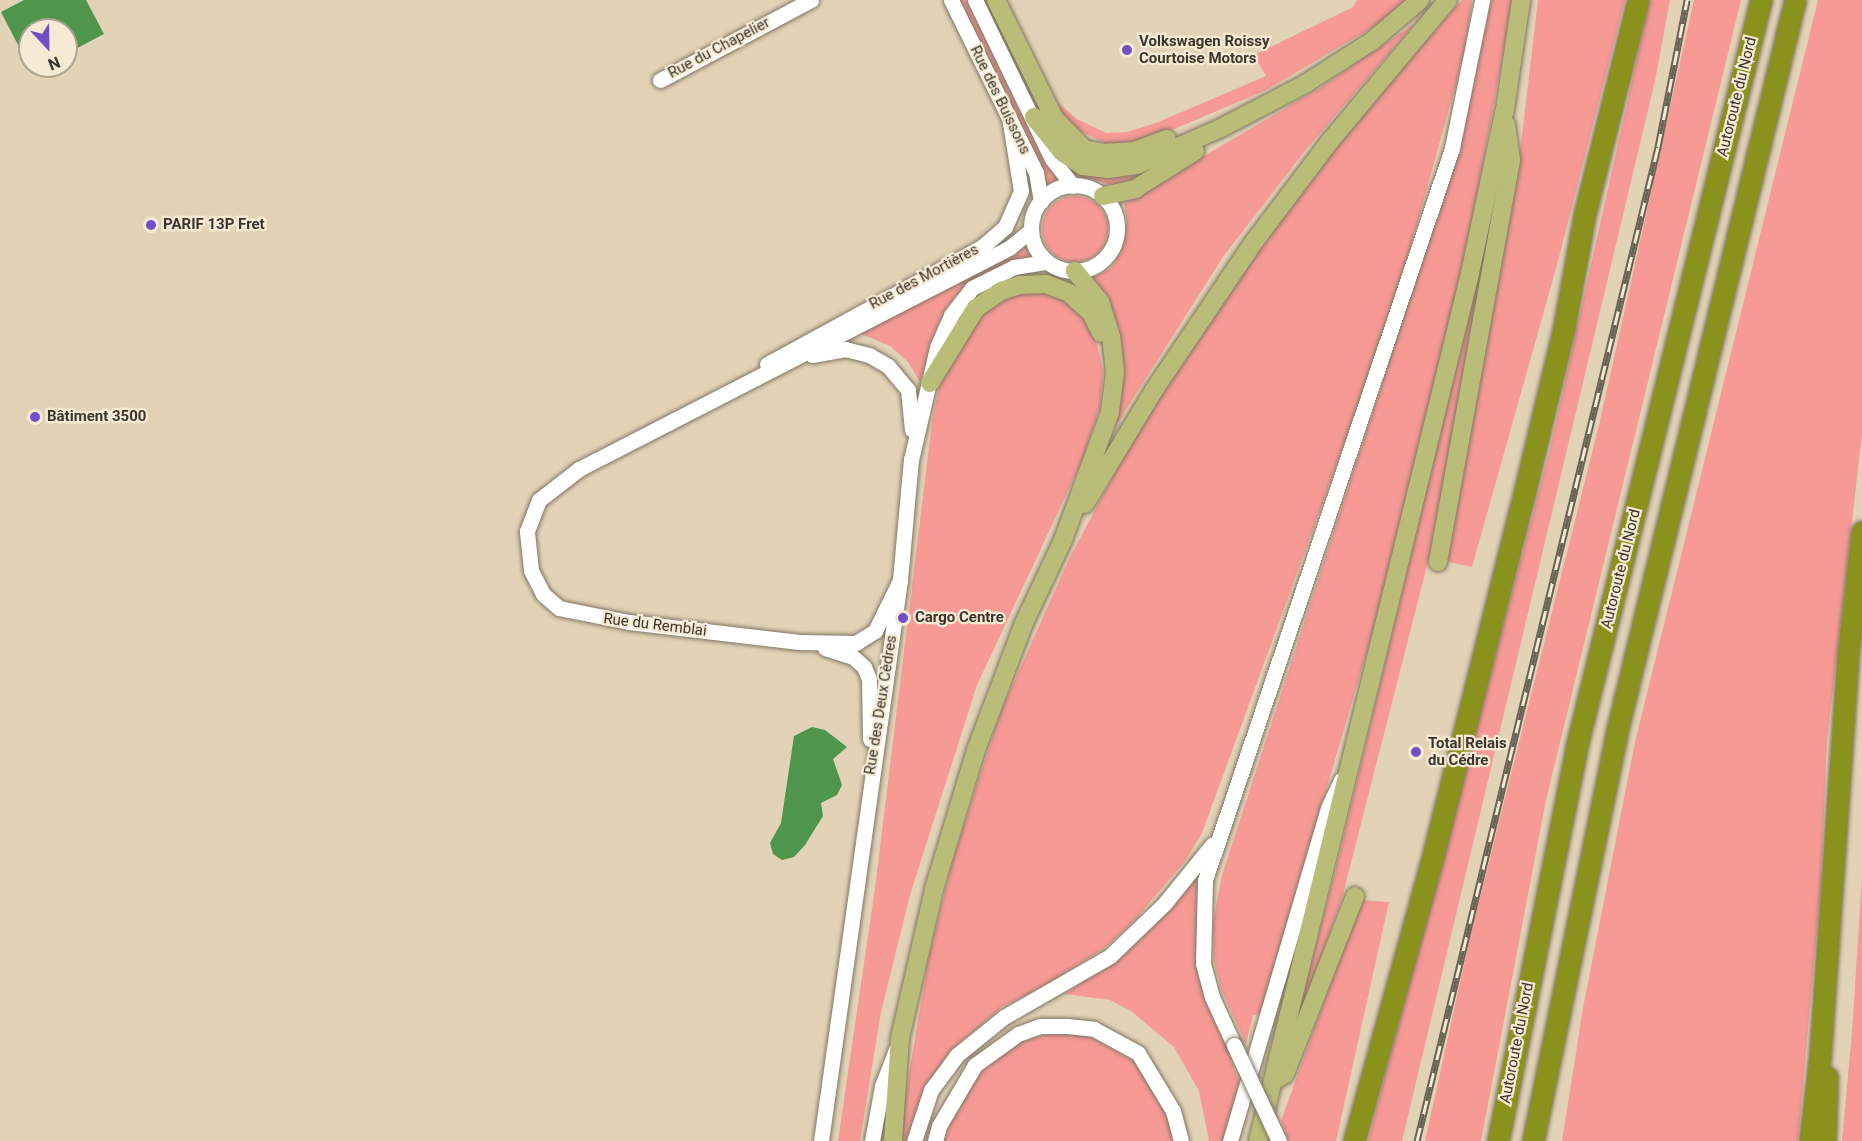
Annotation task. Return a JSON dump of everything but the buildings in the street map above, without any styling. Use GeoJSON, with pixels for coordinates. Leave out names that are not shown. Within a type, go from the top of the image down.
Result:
{"type":"FeatureCollection","features":[{"type":"Feature","properties":{"kind":"highway"},"geometry":{"type":"LineString","coordinates":[[1353,1141],[1431,864],[1522,502],[1564,328],[1585,213],[1638,0]]}},
{"type":"Feature","properties":{"kind":"highway","name":"Autoroute du Nord"},"geometry":{"type":"LineString","coordinates":[[1498,1141],[1576,749],[1761,0]]}},
{"type":"Feature","properties":{"kind":"highway"},"geometry":{"type":"LineString","coordinates":[[1533,1141],[1617,731],[1795,0]]}},
{"type":"Feature","properties":{"kind":"highway"},"geometry":{"type":"LineString","coordinates":[[1810,1141],[1820,1056],[1848,654],[1862,532]]}},
{"type":"Feature","properties":{"kind":"highway"},"geometry":{"type":"LineString","coordinates":[[1820,1056],[1829,1084],[1825,1141]]}},
{"type":"Feature","properties":{"kind":"main road"},"geometry":{"type":"LineString","coordinates":[[996,0],[1054,118],[1084,148],[1105,153],[1135,151],[1222,116],[1251,113]]}},
{"type":"Feature","properties":{"kind":"main road"},"geometry":{"type":"LineString","coordinates":[[1034,117],[1062,152],[1083,166],[1108,169],[1137,165],[1251,113],[1372,41],[1420,0]]}},
{"type":"Feature","properties":{"kind":"main road"},"geometry":{"type":"LineString","coordinates":[[1063,540],[1154,390],[1254,242],[1330,141],[1448,0]]}},
{"type":"Feature","properties":{"kind":"main road"},"geometry":{"type":"LineString","coordinates":[[1258,1141],[1470,273],[1505,109],[1521,0]]}},
{"type":"Feature","properties":{"kind":"main road"},"geometry":{"type":"LineString","coordinates":[[1438,562],[1511,160],[1505,109]]}},
{"type":"Feature","properties":{"kind":"main road"},"geometry":{"type":"LineString","coordinates":[[1103,196],[1135,189],[1224,136],[1251,113]]}},
{"type":"Feature","properties":{"kind":"main road"},"geometry":{"type":"LineString","coordinates":[[893,1141],[900,1038],[934,889],[976,750],[1024,622],[1063,540],[1110,412],[1115,373],[1111,337],[1100,302],[1075,271]]}},
{"type":"Feature","properties":{"kind":"main road"},"geometry":{"type":"LineString","coordinates":[[930,383],[976,308],[1001,291],[1034,283],[1058,288],[1080,300],[1103,338],[1115,373]]}},
{"type":"Feature","properties":{"kind":"main road"},"geometry":{"type":"LineString","coordinates":[[1273,1081],[1285,1074],[1289,1065],[1355,896]]}},
{"type":"Feature","properties":{"kind":"street","name":"Rue du Chapelier"},"geometry":{"type":"LineString","coordinates":[[660,80],[811,0]]}},
{"type":"Feature","properties":{"kind":"street","name":"Rue des Buissons"},"geometry":{"type":"LineString","coordinates":[[951,0],[1036,173],[1041,202]]}},
{"type":"Feature","properties":{"kind":"street","name":"Rue des Buissons"},"geometry":{"type":"LineString","coordinates":[[975,0],[1034,117],[1052,159],[1073,186]]}},
{"type":"Feature","properties":{"kind":"street"},"geometry":{"type":"LineString","coordinates":[[1279,1141],[1212,997],[1203,963],[1204,880],[1449,159],[1470,73],[1482,0]]}},
{"type":"Feature","properties":{"kind":"street","name":"Rue des Mortières"},"geometry":{"type":"LineString","coordinates":[[745,384],[789,349],[983,246],[1005,227],[1020,190],[1009,117]]}},
{"type":"Feature","properties":{"kind":"street"},"geometry":{"type":"LineString","coordinates":[[1073,186],[1103,196],[1116,218],[1114,243],[1099,263],[1075,271],[1047,262],[1034,242],[1031,230],[1041,202],[1050,194],[1073,186]]}},
{"type":"Feature","properties":{"kind":"street","name":"Rue des Mortières"},"geometry":{"type":"LineString","coordinates":[[531,570],[527,531],[531,516],[539,500],[560,480],[1009,248],[1031,230]]}},
{"type":"Feature","properties":{"kind":"street","name":"Rue des Deux Cèdres"},"geometry":{"type":"LineString","coordinates":[[821,1141],[872,763],[900,580],[911,460],[943,331],[967,293],[997,274],[1047,262]]}},
{"type":"Feature","properties":{"kind":"street"},"geometry":{"type":"LineString","coordinates":[[796,358],[845,349],[869,355],[888,366],[900,377],[911,400],[911,460]]}},
{"type":"Feature","properties":{"kind":"street","name":"Rue du Remblai"},"geometry":{"type":"LineString","coordinates":[[531,570],[543,594],[559,608],[584,615],[799,642],[846,643],[868,638],[881,621],[900,580]]}},
{"type":"Feature","properties":{"kind":"street","name":"Rue du Remblai"},"geometry":{"type":"LineString","coordinates":[[799,642],[853,657],[864,667],[869,679],[872,763]]}},
{"type":"Feature","properties":{"kind":"street"},"geometry":{"type":"LineString","coordinates":[[1230,1141],[1328,808],[1352,758]]}},
{"type":"Feature","properties":{"kind":"street"},"geometry":{"type":"LineString","coordinates":[[914,1141],[931,1090],[957,1055],[1004,1017],[1110,956],[1165,903],[1217,837]]}},
{"type":"Feature","properties":{"kind":"street"},"geometry":{"type":"LineString","coordinates":[[935,1141],[939,1126],[975,1065],[1018,1035],[1040,1026],[1094,1029],[1138,1053],[1156,1076],[1173,1111],[1181,1141]]}},
{"type":"Feature","properties":{"kind":"street"},"geometry":{"type":"LineString","coordinates":[[872,1141],[882,1086],[900,1038]]}},
{"type":"Feature","properties":{"kind":"shaded area"},"geometry":{"type":"Polygon","coordinates":[[[0,0],[1862,0],[1862,1141],[0,1141],[0,0]]]}},
{"type":"Feature","properties":{"kind":"shaded area"},"geometry":{"type":"Polygon","coordinates":[[[24,0],[86,0],[104,34],[78,48],[78,18],[18,18],[18,45],[1,12],[24,0]]]}},
{"type":"Feature","properties":{"kind":"shaded area"},"geometry":{"type":"Polygon","coordinates":[[[955,0],[967,0],[1052,168],[1061,178],[1044,186],[955,0]]]}},
{"type":"Feature","properties":{"kind":"shaded area"},"geometry":{"type":"Polygon","coordinates":[[[1357,0],[1407,0],[1380,23],[1266,90],[1177,128],[1131,143],[1105,143],[1068,125],[1056,101],[1077,119],[1106,133],[1127,132],[1156,123],[1266,76],[1254,55],[1353,7],[1357,0]]]}},
{"type":"Feature","properties":{"kind":"shaded area"},"geometry":{"type":"Polygon","coordinates":[[[1462,0],[1472,0],[1465,51],[1406,264],[1361,398],[1202,833],[1186,860],[1132,923],[1103,949],[1041,988],[1002,1007],[949,1052],[930,1082],[908,1141],[898,1141],[928,960],[953,859],[1001,711],[1070,557],[1141,424],[1274,225],[1392,79],[1462,0]]]}},
{"type":"Feature","properties":{"kind":"shaded area"},"geometry":{"type":"Polygon","coordinates":[[[1491,0],[1513,0],[1466,255],[1386,587],[1260,1014],[1253,1015],[1246,1044],[1221,989],[1214,960],[1213,923],[1222,875],[1462,138],[1491,0]]]}},
{"type":"Feature","properties":{"kind":"shaded area"},"geometry":{"type":"Polygon","coordinates":[[[1538,0],[1625,0],[1557,265],[1472,567],[1445,561],[1521,144],[1538,0]]]}},
{"type":"Feature","properties":{"kind":"shaded area"},"geometry":{"type":"Polygon","coordinates":[[[1650,0],[1670,0],[1655,81],[1402,1141],[1368,1141],[1550,449],[1650,0]]]}},
{"type":"Feature","properties":{"kind":"shaded area"},"geometry":{"type":"Polygon","coordinates":[[[1694,0],[1741,0],[1546,800],[1481,1141],[1425,1141],[1470,937],[1599,425],[1694,0]]]}},
{"type":"Feature","properties":{"kind":"shaded area"},"geometry":{"type":"Polygon","coordinates":[[[1818,0],[1862,0],[1862,434],[1827,741],[1821,884],[1798,1141],[1562,1141],[1583,1008],[1635,742],[1818,0]]]}},
{"type":"Feature","properties":{"kind":"shaded area"},"geometry":{"type":"Polygon","coordinates":[[[1415,23],[1304,152],[1223,257],[1115,427],[1124,365],[1118,325],[1091,279],[1111,268],[1122,250],[1127,222],[1124,203],[1318,89],[1415,23]]]}},
{"type":"Feature","properties":{"kind":"shaded area"},"geometry":{"type":"Polygon","coordinates":[[[1165,160],[1121,188],[1071,173],[1063,165],[1165,160]]]}},
{"type":"Feature","properties":{"kind":"shaded area"},"geometry":{"type":"Polygon","coordinates":[[[1504,165],[1429,558],[1342,898],[1291,1040],[1335,873],[1504,165]]]}},
{"type":"Feature","properties":{"kind":"shaded area"},"geometry":{"type":"Polygon","coordinates":[[[1075,196],[1087,199],[1098,206],[1105,217],[1108,229],[1105,241],[1098,252],[1087,259],[1075,262],[1063,259],[1052,252],[1045,241],[1042,229],[1045,217],[1052,206],[1063,199],[1075,196]]]}},
{"type":"Feature","properties":{"kind":"shaded area"},"geometry":{"type":"Polygon","coordinates":[[[1025,245],[1030,257],[987,272],[955,296],[941,316],[920,382],[908,362],[890,346],[859,333],[1025,245]]]}},
{"type":"Feature","properties":{"kind":"shaded area"},"geometry":{"type":"Polygon","coordinates":[[[1028,291],[1047,291],[1067,300],[1083,314],[1096,339],[1103,371],[1100,407],[1082,461],[977,685],[910,895],[881,1012],[860,1141],[838,1141],[875,888],[933,415],[940,384],[978,312],[1006,297],[1028,291]]]}},
{"type":"Feature","properties":{"kind":"shaded area"},"geometry":{"type":"Polygon","coordinates":[[[812,727],[825,730],[847,747],[833,759],[842,785],[837,795],[821,803],[823,816],[805,845],[794,857],[782,860],[773,854],[770,843],[781,823],[794,736],[812,727]]]}},
{"type":"Feature","properties":{"kind":"shaded area"},"geometry":{"type":"Polygon","coordinates":[[[1201,872],[1196,912],[1199,959],[1240,1086],[1225,1141],[1209,1141],[1199,1091],[1174,1047],[1131,1011],[1110,1000],[1065,994],[1126,952],[1201,872]]]}},
{"type":"Feature","properties":{"kind":"shaded area"},"geometry":{"type":"Polygon","coordinates":[[[1862,878],[1862,1141],[1842,1141],[1852,1032],[1862,878]]]}},
{"type":"Feature","properties":{"kind":"shaded area"},"geometry":{"type":"Polygon","coordinates":[[[1361,900],[1389,902],[1336,1141],[1288,1141],[1281,1121],[1361,900]]]}},
{"type":"Feature","properties":{"kind":"shaded area"},"geometry":{"type":"Polygon","coordinates":[[[1054,1033],[1085,1034],[1137,1063],[1171,1121],[1174,1141],[944,1141],[959,1098],[980,1069],[1002,1051],[1027,1039],[1054,1033]]]}},
{"type":"Feature","properties":{"kind":"railway"},"geometry":{"type":"LineString","coordinates":[[1417,1141],[1658,147],[1687,0]]}},
{"type":"Feature","properties":{"kind":"place","name":"Volkswagen Roissy Courtoise Motors"},"geometry":{"type":"Point","coordinates":[1127,50]}},
{"type":"Feature","properties":{"kind":"place","name":"PARIF 13P Fret"},"geometry":{"type":"Point","coordinates":[151,225]}},
{"type":"Feature","properties":{"kind":"place","name":"Bâtiment 3500"},"geometry":{"type":"Point","coordinates":[35,417]}},
{"type":"Feature","properties":{"kind":"place","name":"Cargo Centre"},"geometry":{"type":"Point","coordinates":[903,618]}},
{"type":"Feature","properties":{"kind":"place","name":"Total Relais du Cédre"},"geometry":{"type":"Point","coordinates":[1416,752]}}]}
